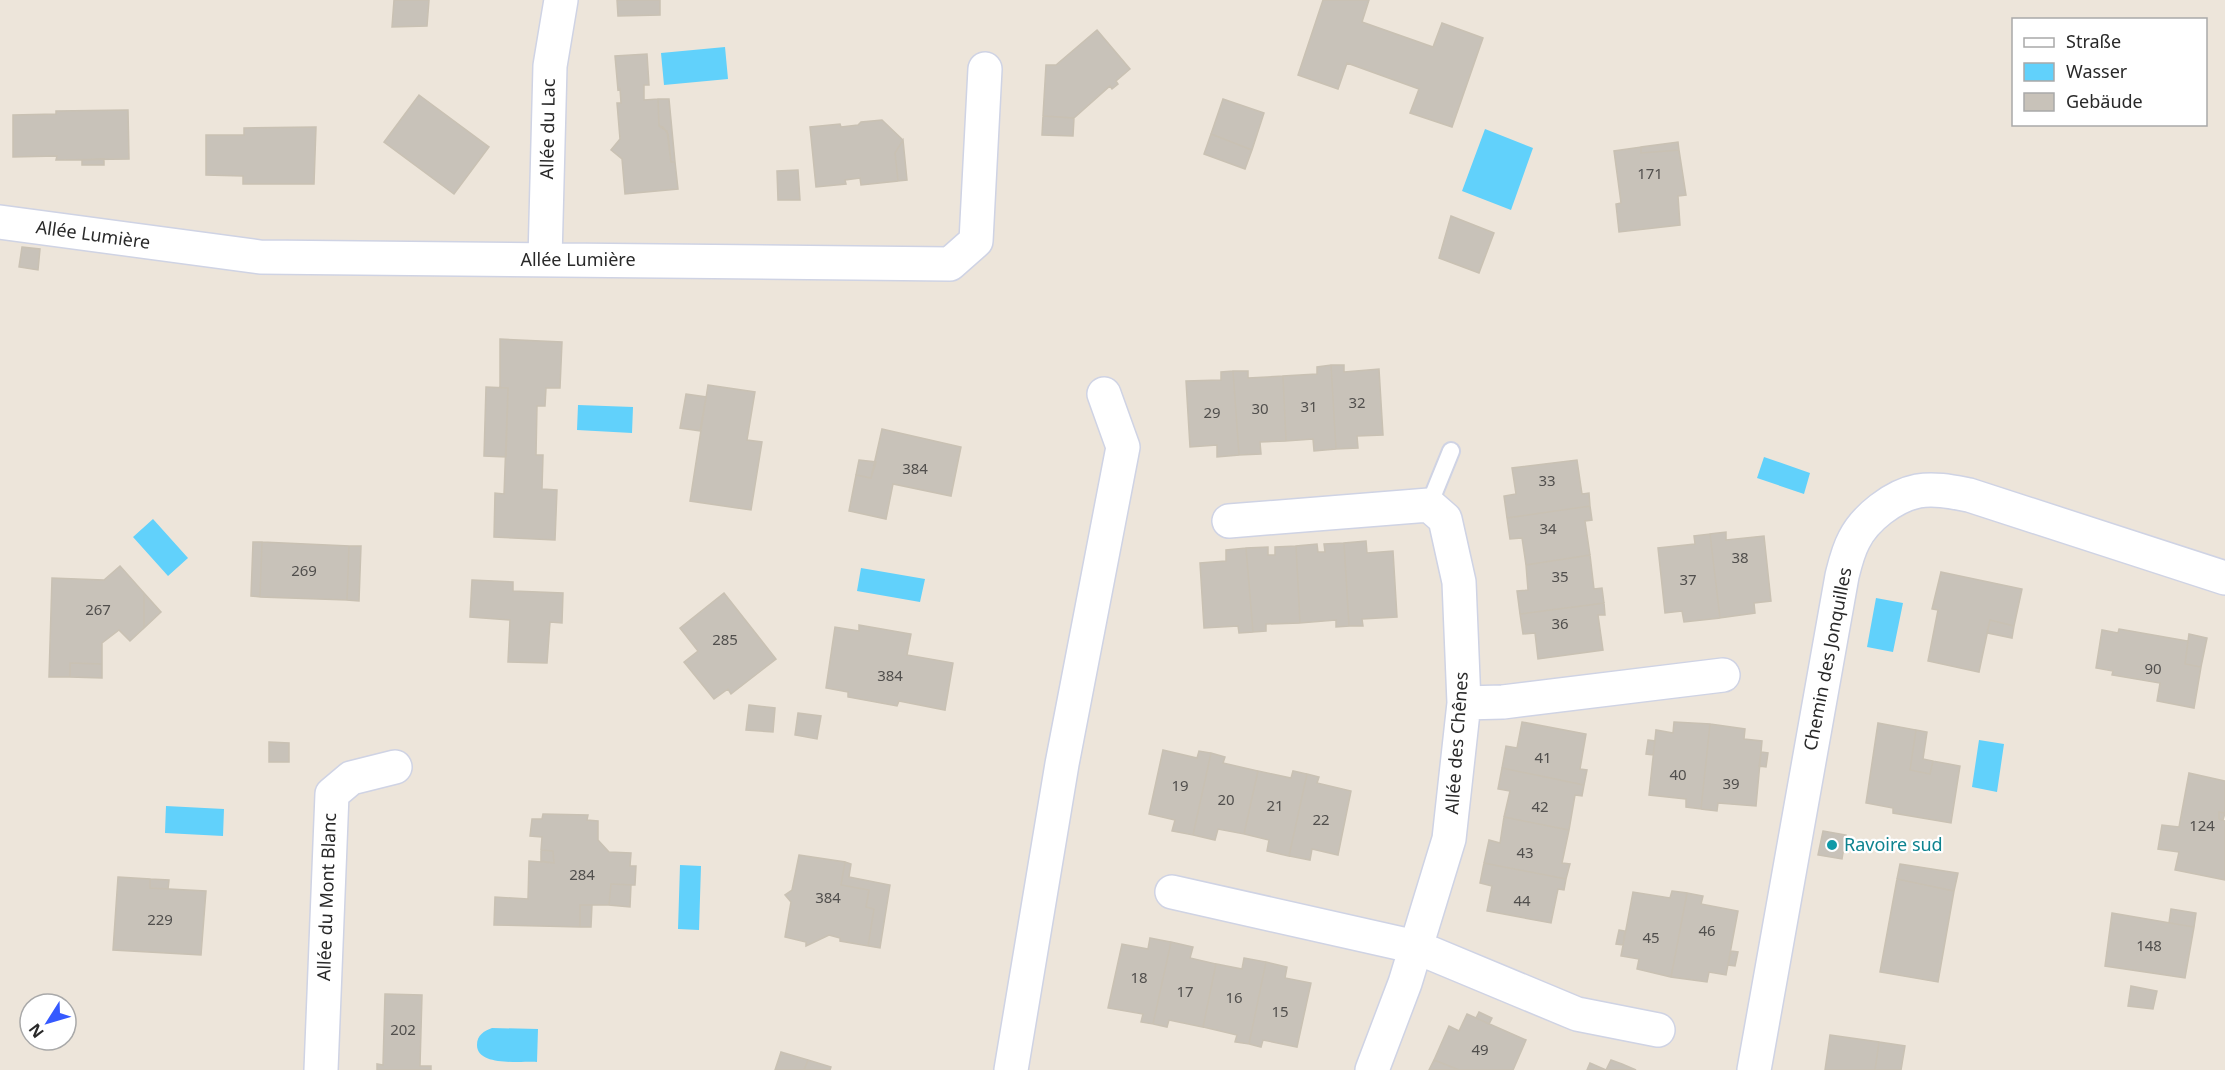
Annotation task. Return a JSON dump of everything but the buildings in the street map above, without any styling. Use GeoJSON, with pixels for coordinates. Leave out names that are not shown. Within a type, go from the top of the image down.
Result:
{"type":"FeatureCollection","features":[{"type":"Feature","properties":{"kind":"street","name":"Allée du Lac"},"geometry":{"type":"LineString","coordinates":[[545,259],[550,66],[561,0]]}},
{"type":"Feature","properties":{"kind":"street","name":"Allée Lumière"},"geometry":{"type":"LineString","coordinates":[[0,222],[260,257],[335,260],[545,259],[950,264],[976,241],[985,69]]}},
{"type":"Feature","properties":{"kind":"street"},"geometry":{"type":"LineString","coordinates":[[1011,1070],[1062,764],[1123,447],[1104,394]]}},
{"type":"Feature","properties":{"kind":"street","name":"Chemin des Jonquilles"},"geometry":{"type":"LineString","coordinates":[[1754,1070],[1842,576],[1854,540],[1867,520],[1893,501],[1918,491],[1946,490],[1969,495],[2225,578]]}},
{"type":"Feature","properties":{"kind":"street"},"geometry":{"type":"LineString","coordinates":[[1229,520],[1429,505]]}},
{"type":"Feature","properties":{"kind":"street","name":"Allée des Chênes"},"geometry":{"type":"LineString","coordinates":[[1372,1070],[1416,947],[1449,839],[1464,703],[1459,582],[1446,519],[1429,505]]}},
{"type":"Feature","properties":{"kind":"street"},"geometry":{"type":"LineString","coordinates":[[1464,703],[1503,702],[1723,675]]}},
{"type":"Feature","properties":{"kind":"street","name":"Allée du Mont Blanc"},"geometry":{"type":"LineString","coordinates":[[321,1070],[332,794],[351,778],[395,767]]}},
{"type":"Feature","properties":{"kind":"street"},"geometry":{"type":"LineString","coordinates":[[1172,892],[1416,947],[1577,1014],[1658,1030]]}},
{"type":"Feature","properties":{"kind":"lane"},"geometry":{"type":"LineString","coordinates":[[1429,505],[1451,451]]}},
{"type":"Feature","properties":{"kind":"water"},"geometry":{"type":"Polygon","coordinates":[[[725,47],[728,79],[664,85],[661,53],[725,47]]]}},
{"type":"Feature","properties":{"kind":"water"},"geometry":{"type":"Polygon","coordinates":[[[1485,129],[1533,148],[1511,210],[1462,191],[1485,129]]]}},
{"type":"Feature","properties":{"kind":"water"},"geometry":{"type":"Polygon","coordinates":[[[578,405],[633,407],[632,433],[577,430],[578,405]]]}},
{"type":"Feature","properties":{"kind":"water"},"geometry":{"type":"Polygon","coordinates":[[[1764,457],[1810,473],[1804,494],[1757,478],[1764,457]]]}},
{"type":"Feature","properties":{"kind":"water"},"geometry":{"type":"Polygon","coordinates":[[[153,519],[188,558],[168,576],[133,537],[153,519]]]}},
{"type":"Feature","properties":{"kind":"water"},"geometry":{"type":"Polygon","coordinates":[[[861,568],[925,579],[920,602],[857,591],[861,568]]]}},
{"type":"Feature","properties":{"kind":"water"},"geometry":{"type":"Polygon","coordinates":[[[1876,598],[1903,603],[1893,652],[1867,647],[1876,598]]]}},
{"type":"Feature","properties":{"kind":"water"},"geometry":{"type":"Polygon","coordinates":[[[1979,740],[2004,744],[1997,792],[1972,787],[1979,740]]]}},
{"type":"Feature","properties":{"kind":"water"},"geometry":{"type":"Polygon","coordinates":[[[166,806],[224,809],[223,836],[165,833],[166,806]]]}},
{"type":"Feature","properties":{"kind":"water"},"geometry":{"type":"Polygon","coordinates":[[[680,865],[701,866],[699,930],[678,929],[680,865]]]}},
{"type":"Feature","properties":{"kind":"water"},"geometry":{"type":"Polygon","coordinates":[[[492,1028],[538,1029],[537,1062],[501,1061],[484,1057],[479,1052],[477,1042],[482,1034],[492,1028]]]}},
{"type":"Feature","properties":{"kind":"place","name":"Ravoire sud"},"geometry":{"type":"Point","coordinates":[1832,845]}}]}
